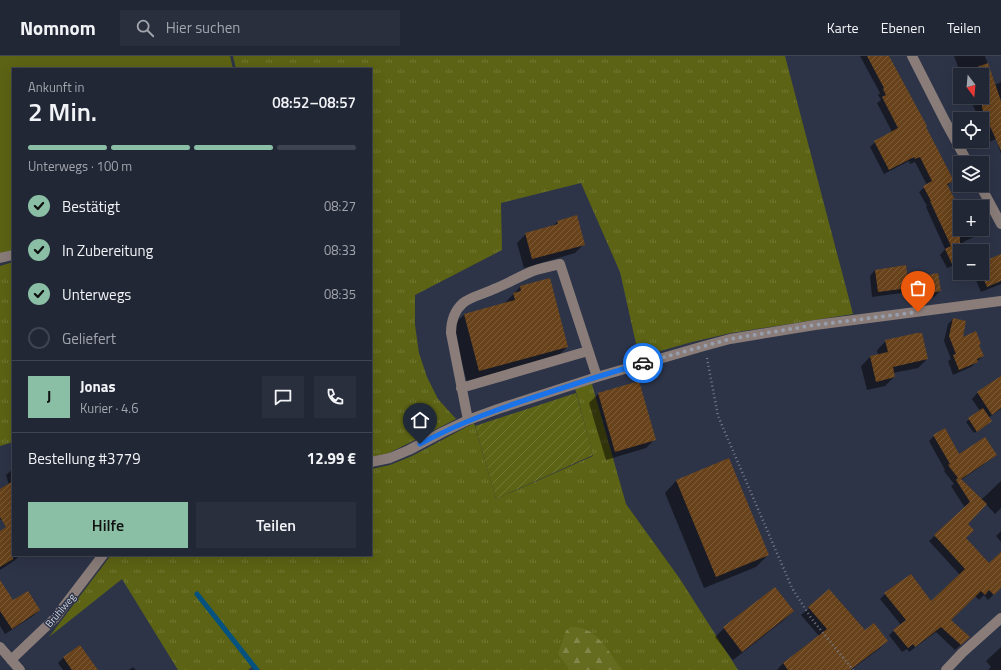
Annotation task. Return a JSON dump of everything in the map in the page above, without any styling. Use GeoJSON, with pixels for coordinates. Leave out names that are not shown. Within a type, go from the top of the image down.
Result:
{"type":"FeatureCollection","features":[{"type":"Feature","properties":{"kind":"street"},"geometry":{"type":"LineString","coordinates":[[912,56],[944,121],[964,156]]}},
{"type":"Feature","properties":{"kind":"street"},"geometry":{"type":"LineString","coordinates":[[984,192],[1001,224]]}},
{"type":"Feature","properties":{"kind":"street"},"geometry":{"type":"LineString","coordinates":[[0,258],[12,255]]}},
{"type":"Feature","properties":{"kind":"street"},"geometry":{"type":"LineString","coordinates":[[468,420],[451,333],[453,317],[458,309],[472,297],[508,284],[532,272],[560,264],[597,377]]}},
{"type":"Feature","properties":{"kind":"street"},"geometry":{"type":"LineString","coordinates":[[372,462],[390,458],[468,420],[498,409],[597,377],[730,339],[815,325],[1001,301]]}},
{"type":"Feature","properties":{"kind":"street"},"geometry":{"type":"LineString","coordinates":[[462,388],[588,351]]}},
{"type":"Feature","properties":{"kind":"street","name":"Brühlweg"},"geometry":{"type":"LineString","coordinates":[[11,660],[55,618],[102,556]]}},
{"type":"Feature","properties":{"kind":"street"},"geometry":{"type":"LineString","coordinates":[[946,670],[962,653],[1001,618]]}},
{"type":"Feature","properties":{"kind":"street"},"geometry":{"type":"LineString","coordinates":[[0,647],[20,670]]}},
{"type":"Feature","properties":{"kind":"path"},"geometry":{"type":"LineString","coordinates":[[704,346],[718,416],[792,588],[811,618],[852,670]]}},
{"type":"Feature","properties":{"kind":"green space"},"geometry":{"type":"Polygon","coordinates":[[[0,56],[230,56],[233,68],[12,68],[12,255],[0,258],[0,56]]]}},
{"type":"Feature","properties":{"kind":"green space"},"geometry":{"type":"Polygon","coordinates":[[[233,56],[785,56],[853,314],[731,333],[639,357],[620,272],[581,183],[501,203],[502,250],[415,295],[415,325],[419,353],[427,377],[438,399],[456,419],[389,453],[372,457],[372,68],[236,68],[233,56]]]}},
{"type":"Feature","properties":{"kind":"green space"},"geometry":{"type":"Polygon","coordinates":[[[12,262],[12,442],[0,446],[0,266],[12,262]]]}},
{"type":"Feature","properties":{"kind":"green space"},"geometry":{"type":"Polygon","coordinates":[[[592,384],[626,504],[680,579],[738,670],[257,670],[253,666],[248,670],[178,670],[122,579],[49,637],[110,556],[372,556],[372,469],[390,465],[412,456],[474,423],[496,499],[593,456],[575,388],[592,384]]]}},
{"type":"Feature","properties":{"kind":"green space"},"geometry":{"type":"Polygon","coordinates":[[[576,393],[593,455],[496,499],[475,426],[576,393]]]}},
{"type":"Feature","properties":{"kind":"green space"},"geometry":{"type":"Polygon","coordinates":[[[570,627],[587,630],[594,635],[607,648],[622,670],[595,670],[592,667],[591,670],[570,670],[558,654],[566,631],[570,627]]]}},
{"type":"Feature","properties":{"kind":"building"},"geometry":{"type":"Polygon","coordinates":[[[867,56],[889,56],[927,126],[926,127],[953,179],[953,181],[947,184],[955,200],[953,200],[953,236],[960,236],[960,244],[953,244],[953,266],[945,249],[951,246],[923,186],[932,181],[920,157],[915,159],[914,157],[889,170],[874,141],[898,128],[882,97],[886,95],[883,89],[884,88],[867,56]]]}},
{"type":"Feature","properties":{"kind":"building"},"geometry":{"type":"Polygon","coordinates":[[[988,63],[1001,101],[1001,151],[989,124],[989,112],[984,112],[982,108],[982,104],[989,104],[989,68],[974,68],[988,63]]]}},
{"type":"Feature","properties":{"kind":"building"},"geometry":{"type":"Polygon","coordinates":[[[577,215],[585,245],[532,259],[525,233],[558,224],[557,221],[577,215]]]}},
{"type":"Feature","properties":{"kind":"building"},"geometry":{"type":"Polygon","coordinates":[[[1001,254],[1001,281],[987,287],[984,280],[989,280],[989,259],[1001,254]]]}},
{"type":"Feature","properties":{"kind":"building"},"geometry":{"type":"Polygon","coordinates":[[[906,265],[909,288],[878,292],[875,270],[906,265]]]}},
{"type":"Feature","properties":{"kind":"building"},"geometry":{"type":"Polygon","coordinates":[[[938,273],[941,291],[928,294],[921,276],[938,273]]]}},
{"type":"Feature","properties":{"kind":"building"},"geometry":{"type":"Polygon","coordinates":[[[550,278],[568,347],[479,371],[464,314],[515,300],[513,293],[521,291],[520,286],[550,278]]]}},
{"type":"Feature","properties":{"kind":"building"},"geometry":{"type":"Polygon","coordinates":[[[953,318],[966,321],[963,337],[976,331],[981,344],[979,345],[984,356],[977,359],[978,362],[959,370],[953,355],[956,354],[949,336],[953,318]]]}},
{"type":"Feature","properties":{"kind":"building"},"geometry":{"type":"Polygon","coordinates":[[[922,333],[928,359],[893,367],[895,377],[876,382],[870,356],[888,352],[885,340],[922,333]]]}},
{"type":"Feature","properties":{"kind":"building"},"geometry":{"type":"Polygon","coordinates":[[[1001,376],[1001,408],[992,415],[977,392],[1001,376]]]}},
{"type":"Feature","properties":{"kind":"building"},"geometry":{"type":"Polygon","coordinates":[[[639,381],[656,440],[615,452],[598,393],[639,381]]]}},
{"type":"Feature","properties":{"kind":"building"},"geometry":{"type":"Polygon","coordinates":[[[983,408],[992,421],[977,432],[968,418],[983,408]]]}},
{"type":"Feature","properties":{"kind":"building"},"geometry":{"type":"Polygon","coordinates":[[[945,428],[959,454],[985,437],[997,455],[961,479],[987,504],[968,524],[974,530],[966,538],[989,563],[1001,552],[1001,588],[994,595],[989,590],[985,595],[981,591],[951,620],[970,637],[961,645],[941,627],[915,647],[913,644],[908,648],[893,630],[906,620],[884,593],[911,574],[931,601],[965,569],[934,535],[970,502],[956,480],[958,478],[948,465],[950,464],[933,435],[945,428]]]}},
{"type":"Feature","properties":{"kind":"building"},"geometry":{"type":"Polygon","coordinates":[[[729,458],[769,555],[716,577],[676,480],[729,458]]]}},
{"type":"Feature","properties":{"kind":"building"},"geometry":{"type":"Polygon","coordinates":[[[12,482],[13,559],[0,567],[0,531],[6,527],[0,517],[0,489],[12,482]]]}},
{"type":"Feature","properties":{"kind":"building"},"geometry":{"type":"Polygon","coordinates":[[[0,580],[13,600],[28,591],[40,610],[12,629],[0,611],[0,580]]]}},
{"type":"Feature","properties":{"kind":"building"},"geometry":{"type":"Polygon","coordinates":[[[775,587],[794,611],[742,652],[723,627],[775,587]]]}},
{"type":"Feature","properties":{"kind":"building"},"geometry":{"type":"Polygon","coordinates":[[[829,589],[865,630],[874,623],[888,641],[850,670],[788,670],[783,663],[827,629],[808,607],[829,589]]]}},
{"type":"Feature","properties":{"kind":"building"},"geometry":{"type":"Polygon","coordinates":[[[80,645],[98,670],[72,670],[63,657],[80,645]]]}},
{"type":"Feature","properties":{"kind":"waterway"},"geometry":{"type":"LineString","coordinates":[[197,594],[257,670]]}},
{"type":"Feature","properties":{"kind":"way so far"},"geometry":{"type":"LineString","coordinates":[[643,363],[730,339],[815,325],[918,312]]}},
{"type":"Feature","properties":{"kind":"route"},"geometry":{"type":"LineString","coordinates":[[420,444],[468,420],[498,409],[643,363]]}}]}
